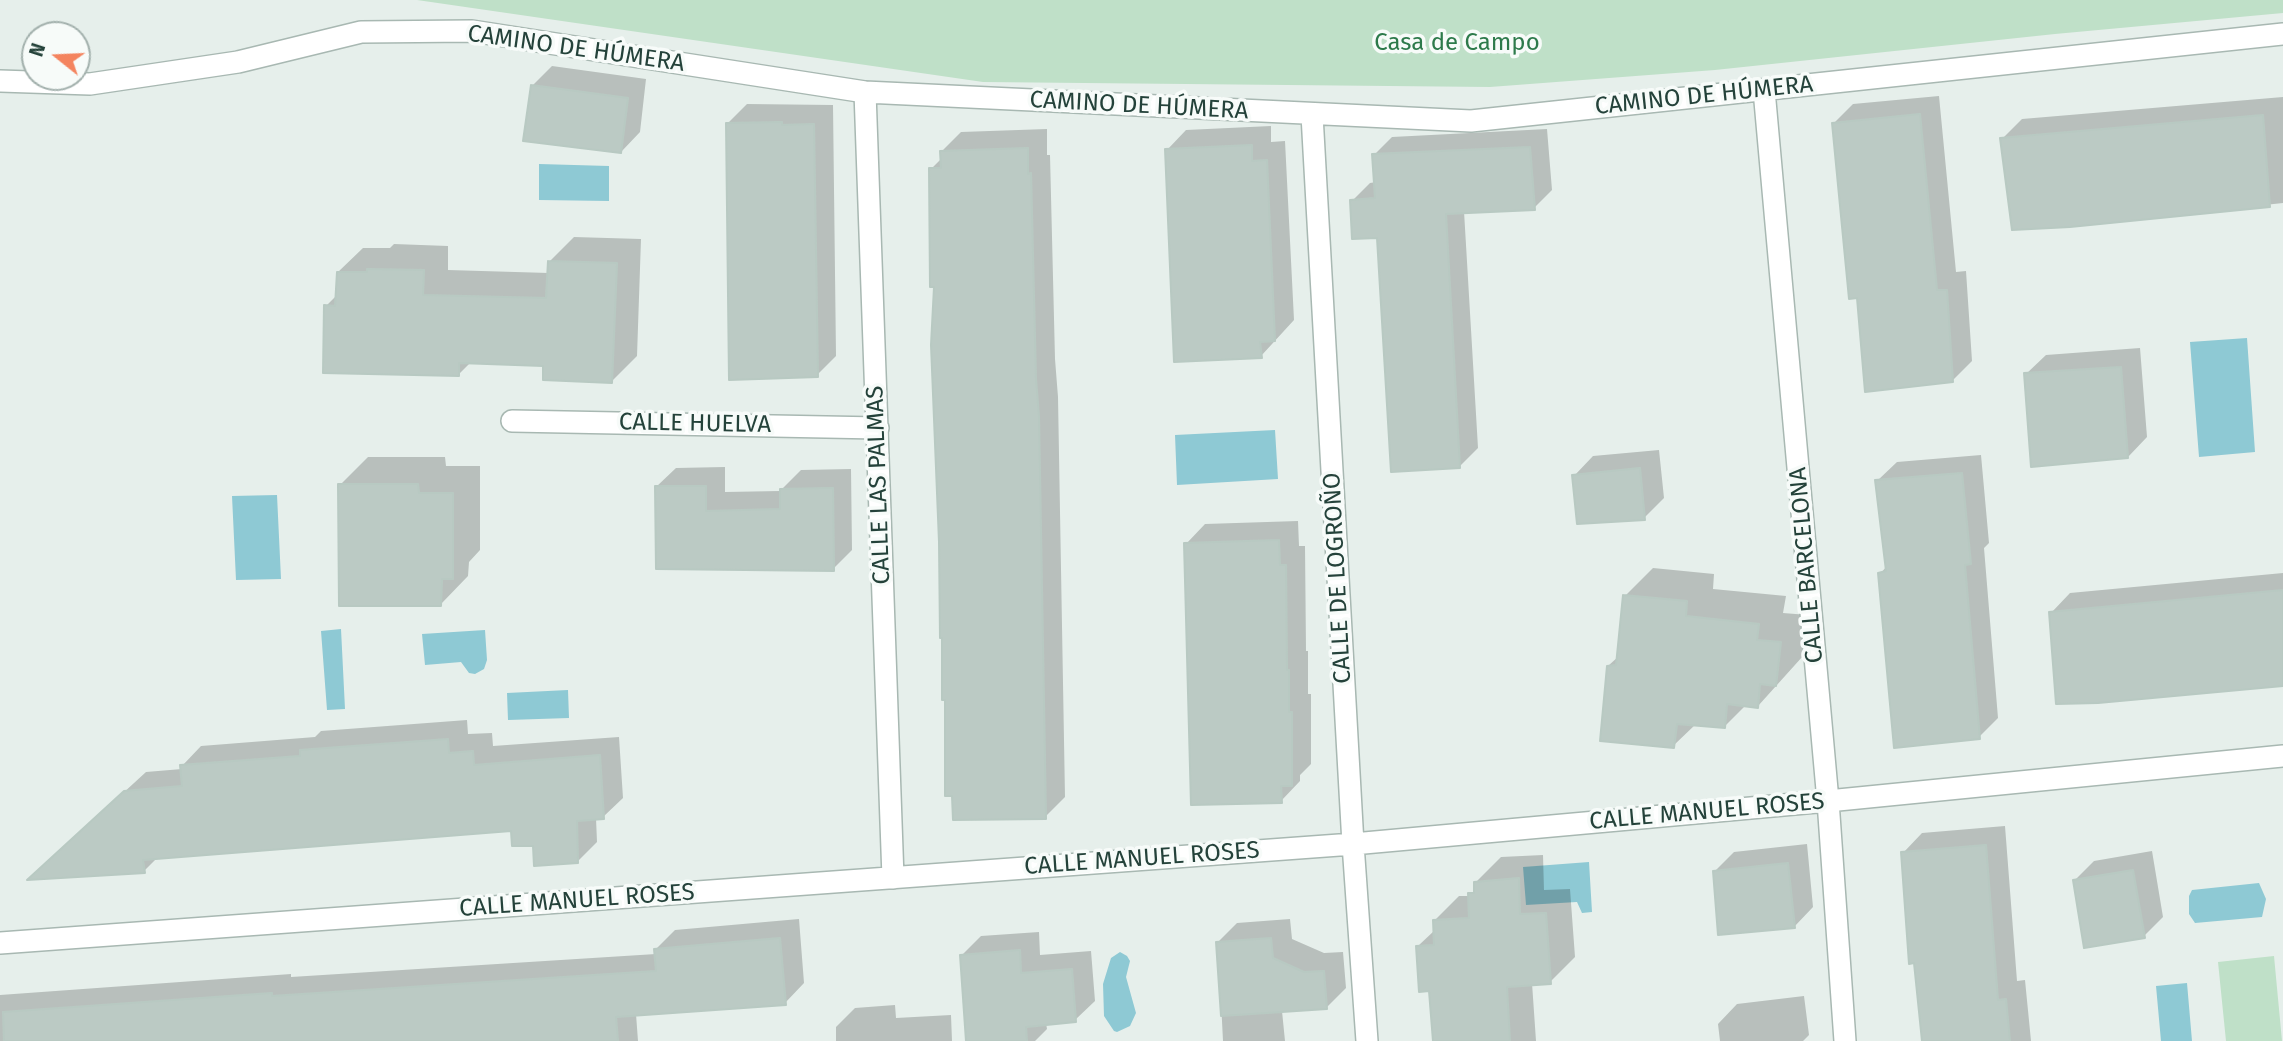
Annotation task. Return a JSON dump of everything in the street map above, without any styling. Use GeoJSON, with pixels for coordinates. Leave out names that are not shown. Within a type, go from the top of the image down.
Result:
{"type":"FeatureCollection","features":[{"type":"Feature","properties":{"kind":"street","name":"CAMINO DE HÚMERA"},"geometry":{"type":"LineString","coordinates":[[0,80],[90,84],[238,62],[361,32],[472,31],[865,92],[1471,121],[2283,34]]}},
{"type":"Feature","properties":{"kind":"street","name":"CALLE BARCELONA"},"geometry":{"type":"LineString","coordinates":[[1764,90],[1828,802],[1845,1041]]}},
{"type":"Feature","properties":{"kind":"street","name":"CALLE LAS PALMAS"},"geometry":{"type":"LineString","coordinates":[[865,92],[893,878]]}},
{"type":"Feature","properties":{"kind":"street","name":"CALLE DE LOGROÑO"},"geometry":{"type":"LineString","coordinates":[[1312,115],[1353,844],[1367,1041]]}},
{"type":"Feature","properties":{"kind":"street","name":"CALLE HUELVA"},"geometry":{"type":"LineString","coordinates":[[512,421],[878,428]]}},
{"type":"Feature","properties":{"kind":"street","name":"CALLE MANUEL ROSES"},"geometry":{"type":"LineString","coordinates":[[0,943],[1353,844],[1828,802],[2283,757]]}},
{"type":"Feature","properties":{"kind":"green space","name":"Casa de Campo"},"geometry":{"type":"Polygon","coordinates":[[[417,0],[2283,0],[2283,13],[1715,70],[1490,87],[983,82],[417,0]]]}},
{"type":"Feature","properties":{"kind":"green space"},"geometry":{"type":"Polygon","coordinates":[[[2274,956],[2282,1041],[2226,1041],[2218,962],[2274,956]]]}},
{"type":"Feature","properties":{"kind":"water"},"geometry":{"type":"Polygon","coordinates":[[[539,164],[609,166],[609,201],[539,200],[539,164]]]}},
{"type":"Feature","properties":{"kind":"water"},"geometry":{"type":"Polygon","coordinates":[[[2247,338],[2255,452],[2199,457],[2190,342],[2247,338]]]}},
{"type":"Feature","properties":{"kind":"water"},"geometry":{"type":"Polygon","coordinates":[[[1275,430],[1278,479],[1177,485],[1175,435],[1275,430]]]}},
{"type":"Feature","properties":{"kind":"water"},"geometry":{"type":"Polygon","coordinates":[[[277,495],[281,579],[236,580],[232,496],[277,495]]]}},
{"type":"Feature","properties":{"kind":"water"},"geometry":{"type":"Polygon","coordinates":[[[341,629],[345,709],[327,710],[321,631],[341,629]]]}},
{"type":"Feature","properties":{"kind":"water"},"geometry":{"type":"Polygon","coordinates":[[[485,630],[487,660],[484,669],[475,674],[469,673],[461,662],[425,665],[422,634],[485,630]]]}},
{"type":"Feature","properties":{"kind":"water"},"geometry":{"type":"Polygon","coordinates":[[[568,690],[569,718],[508,720],[507,693],[568,690]]]}},
{"type":"Feature","properties":{"kind":"water"},"geometry":{"type":"Polygon","coordinates":[[[1589,862],[1592,912],[1582,913],[1577,902],[1526,905],[1523,867],[1589,862]]]}},
{"type":"Feature","properties":{"kind":"water"},"geometry":{"type":"Polygon","coordinates":[[[2259,883],[2266,899],[2262,917],[2195,923],[2189,914],[2189,896],[2192,890],[2259,883]]]}},
{"type":"Feature","properties":{"kind":"water"},"geometry":{"type":"Polygon","coordinates":[[[1120,952],[1130,961],[1126,977],[1136,1013],[1130,1026],[1117,1032],[1104,1016],[1103,984],[1111,958],[1120,952]]]}},
{"type":"Feature","properties":{"kind":"water"},"geometry":{"type":"Polygon","coordinates":[[[2187,983],[2192,1041],[2161,1041],[2156,986],[2187,983]]]}},
{"type":"Feature","properties":{"kind":"building"},"geometry":{"type":"Polygon","coordinates":[[[531,85],[628,98],[621,153],[523,141],[531,85]]]}},
{"type":"Feature","properties":{"kind":"building"},"geometry":{"type":"Polygon","coordinates":[[[1920,114],[1937,290],[1947,290],[1953,382],[1865,392],[1857,298],[1849,299],[1832,123],[1920,114]]]}},
{"type":"Feature","properties":{"kind":"building"},"geometry":{"type":"Polygon","coordinates":[[[2263,115],[2270,207],[2070,227],[2012,230],[2000,138],[2263,115]]]}},
{"type":"Feature","properties":{"kind":"building"},"geometry":{"type":"Polygon","coordinates":[[[782,122],[782,125],[814,124],[818,377],[729,380],[726,123],[782,122]]]}},
{"type":"Feature","properties":{"kind":"building"},"geometry":{"type":"Polygon","coordinates":[[[1252,145],[1252,161],[1267,160],[1275,341],[1260,342],[1262,358],[1174,362],[1165,149],[1252,145]]]}},
{"type":"Feature","properties":{"kind":"building"},"geometry":{"type":"Polygon","coordinates":[[[1530,147],[1535,210],[1446,214],[1460,468],[1391,472],[1377,238],[1352,239],[1350,200],[1375,198],[1372,154],[1530,147]]]}},
{"type":"Feature","properties":{"kind":"building"},"geometry":{"type":"Polygon","coordinates":[[[1028,148],[1039,417],[1046,819],[953,820],[952,796],[945,796],[945,700],[942,700],[931,345],[934,287],[930,287],[929,168],[941,168],[940,151],[1028,148]]]}},
{"type":"Feature","properties":{"kind":"building"},"geometry":{"type":"Polygon","coordinates":[[[548,261],[617,263],[612,383],[543,380],[543,366],[459,363],[459,376],[323,373],[324,305],[335,306],[337,272],[367,272],[367,269],[424,270],[423,295],[546,298],[548,261]]]}},
{"type":"Feature","properties":{"kind":"building"},"geometry":{"type":"Polygon","coordinates":[[[2121,367],[2128,458],[2031,467],[2024,373],[2121,367]]]}},
{"type":"Feature","properties":{"kind":"building"},"geometry":{"type":"Polygon","coordinates":[[[1640,468],[1645,520],[1577,524],[1572,475],[1640,468]]]}},
{"type":"Feature","properties":{"kind":"building"},"geometry":{"type":"Polygon","coordinates":[[[1962,473],[1971,564],[1965,565],[1980,739],[1894,748],[1878,573],[1886,571],[1875,480],[1962,473]]]}},
{"type":"Feature","properties":{"kind":"building"},"geometry":{"type":"Polygon","coordinates":[[[338,484],[418,484],[419,493],[453,493],[453,579],[442,579],[441,606],[339,606],[338,484]]]}},
{"type":"Feature","properties":{"kind":"building"},"geometry":{"type":"Polygon","coordinates":[[[655,486],[706,486],[706,511],[780,509],[780,489],[833,488],[834,571],[656,569],[655,486]]]}},
{"type":"Feature","properties":{"kind":"building"},"geometry":{"type":"Polygon","coordinates":[[[1279,540],[1280,565],[1286,565],[1292,786],[1281,786],[1282,803],[1191,805],[1184,543],[1279,540]]]}},
{"type":"Feature","properties":{"kind":"building"},"geometry":{"type":"Polygon","coordinates":[[[2283,590],[2283,686],[2098,703],[2056,704],[2049,612],[2283,590]]]}},
{"type":"Feature","properties":{"kind":"building"},"geometry":{"type":"Polygon","coordinates":[[[1623,595],[1687,601],[1686,616],[1759,624],[1757,640],[1781,642],[1776,686],[1760,684],[1758,708],[1727,704],[1725,728],[1677,724],[1674,748],[1600,741],[1607,666],[1616,665],[1623,595]]]}},
{"type":"Feature","properties":{"kind":"building"},"geometry":{"type":"Polygon","coordinates":[[[448,739],[449,753],[473,751],[474,765],[600,755],[604,819],[577,821],[578,863],[534,866],[533,846],[512,846],[511,831],[143,860],[145,873],[27,880],[124,791],[182,786],[180,765],[300,756],[300,750],[448,739]]]}},
{"type":"Feature","properties":{"kind":"building"},"geometry":{"type":"Polygon","coordinates":[[[1986,845],[1998,1000],[2006,999],[2010,1041],[1922,1041],[1914,963],[1909,964],[1901,852],[1986,845]]]}},
{"type":"Feature","properties":{"kind":"building"},"geometry":{"type":"Polygon","coordinates":[[[1788,863],[1795,928],[1718,935],[1713,871],[1788,863]]]}},
{"type":"Feature","properties":{"kind":"building"},"geometry":{"type":"Polygon","coordinates":[[[2133,870],[2145,938],[2084,948],[2073,880],[2133,870]]]}},
{"type":"Feature","properties":{"kind":"building"},"geometry":{"type":"Polygon","coordinates":[[[1519,878],[1520,914],[1546,913],[1551,984],[1507,987],[1510,1041],[1433,1041],[1429,991],[1419,992],[1416,946],[1434,945],[1433,920],[1469,918],[1468,893],[1474,893],[1474,882],[1519,878]]]}},
{"type":"Feature","properties":{"kind":"building"},"geometry":{"type":"Polygon","coordinates":[[[780,938],[786,1005],[616,1017],[618,1041],[4,1041],[3,1012],[272,993],[272,996],[656,971],[654,949],[780,938]]]}},
{"type":"Feature","properties":{"kind":"building"},"geometry":{"type":"Polygon","coordinates":[[[1271,938],[1273,958],[1304,972],[1324,971],[1327,1009],[1221,1016],[1216,942],[1271,938]]]}},
{"type":"Feature","properties":{"kind":"building"},"geometry":{"type":"Polygon","coordinates":[[[1020,950],[1021,973],[1072,969],[1076,1022],[1026,1027],[1027,1041],[966,1041],[960,955],[1020,950]]]}}]}
